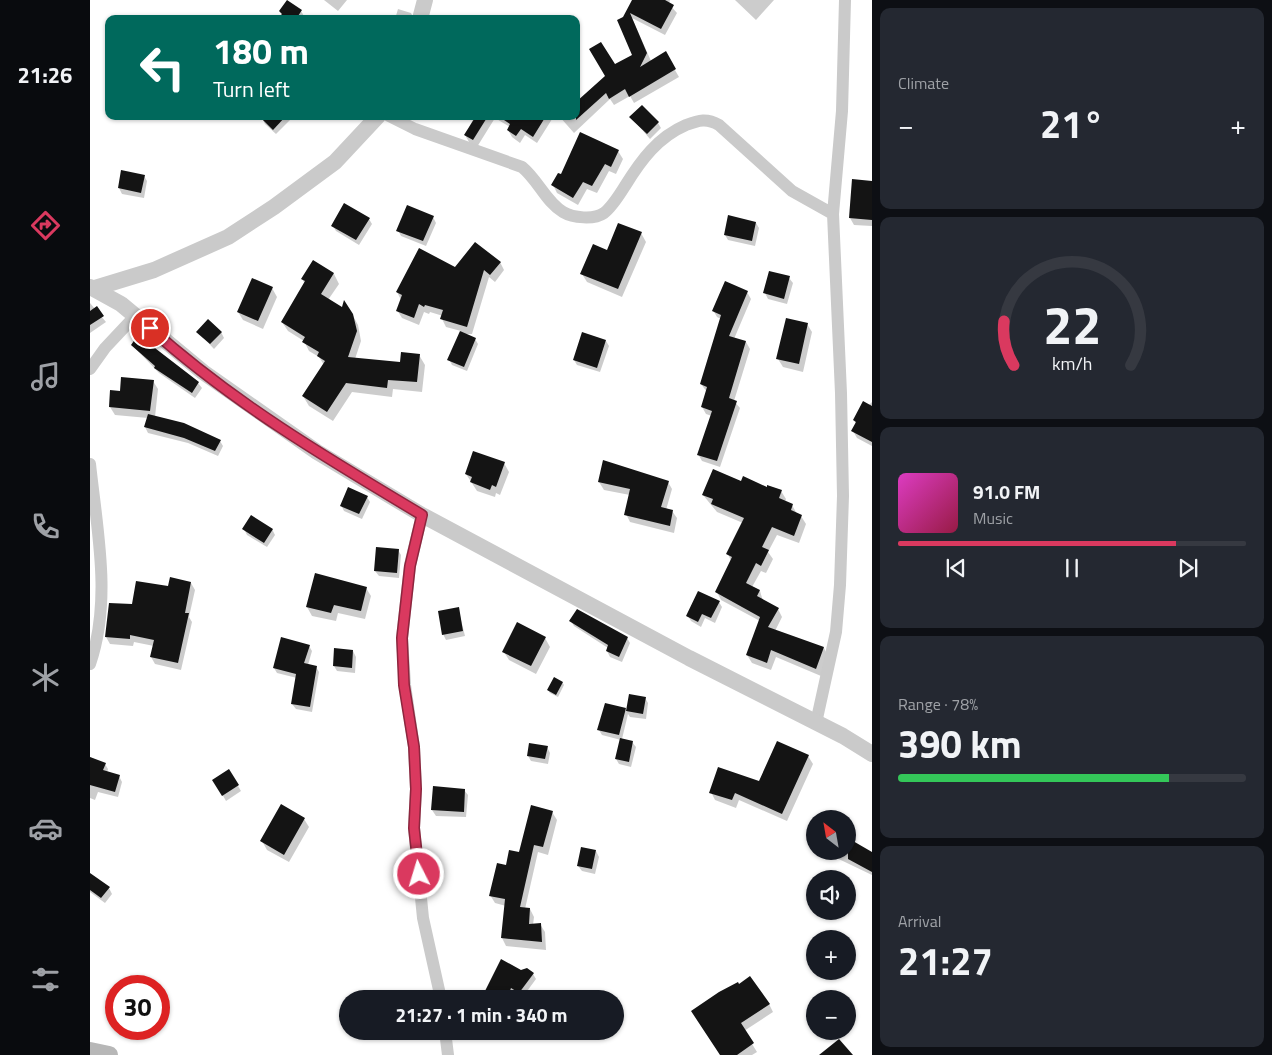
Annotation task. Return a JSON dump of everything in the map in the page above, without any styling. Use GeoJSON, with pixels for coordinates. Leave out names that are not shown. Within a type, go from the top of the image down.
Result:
{"type":"FeatureCollection","features":[{"type":"Feature","properties":{"kind":"main road"},"geometry":{"type":"LineString","coordinates":[[90,1050],[109,1055]]}},
{"type":"Feature","properties":{"kind":"street"},"geometry":{"type":"LineString","coordinates":[[421,15],[425,0]]}},
{"type":"Feature","properties":{"kind":"street"},"geometry":{"type":"LineString","coordinates":[[816,723],[836,632],[842,496],[841,393],[833,214],[842,111],[845,0]]}},
{"type":"Feature","properties":{"kind":"street"},"geometry":{"type":"LineString","coordinates":[[92,287],[154,270],[228,237],[274,208],[335,162],[374,120]]}},
{"type":"Feature","properties":{"kind":"street"},"geometry":{"type":"LineString","coordinates":[[397,120],[416,129],[522,167],[532,175],[553,205],[564,213],[595,217],[604,213],[636,168],[668,133],[697,121],[709,120],[749,151],[792,191],[833,214]]}},
{"type":"Feature","properties":{"kind":"street"},"geometry":{"type":"LineString","coordinates":[[92,287],[136,315],[203,372],[318,452],[422,515],[529,574],[872,754]]}},
{"type":"Feature","properties":{"kind":"street"},"geometry":{"type":"LineString","coordinates":[[90,369],[105,348],[136,315]]}},
{"type":"Feature","properties":{"kind":"street"},"geometry":{"type":"LineString","coordinates":[[90,464],[102,581],[100,633],[90,664]]}},
{"type":"Feature","properties":{"kind":"street"},"geometry":{"type":"LineString","coordinates":[[422,515],[410,566],[402,638],[404,685],[414,747],[416,789],[414,828],[422,909],[439,990]]}},
{"type":"Feature","properties":{"kind":"street"},"geometry":{"type":"LineString","coordinates":[[446,1040],[448,1055]]}},
{"type":"Feature","properties":{"kind":"building"},"geometry":{"type":"Polygon","coordinates":[[[287,0],[302,10],[299,15],[281,15],[279,11],[287,0]]]}},
{"type":"Feature","properties":{"kind":"building"},"geometry":{"type":"Polygon","coordinates":[[[632,0],[665,0],[674,5],[661,29],[630,13],[647,53],[640,67],[666,51],[676,69],[629,97],[625,89],[609,99],[606,93],[580,116],[580,98],[605,76],[589,49],[601,42],[615,64],[632,55],[617,20],[623,17],[632,0]]]}},
{"type":"Feature","properties":{"kind":"building"},"geometry":{"type":"Polygon","coordinates":[[[642,105],[659,122],[647,134],[629,117],[642,105]]]}},
{"type":"Feature","properties":{"kind":"building"},"geometry":{"type":"Polygon","coordinates":[[[263,120],[282,120],[273,130],[263,120]]]}},
{"type":"Feature","properties":{"kind":"building"},"geometry":{"type":"Polygon","coordinates":[[[473,120],[486,120],[473,140],[464,135],[473,120]]]}},
{"type":"Feature","properties":{"kind":"building"},"geometry":{"type":"Polygon","coordinates":[[[504,120],[544,120],[533,137],[521,129],[516,136],[507,130],[510,124],[504,120]]]}},
{"type":"Feature","properties":{"kind":"building"},"geometry":{"type":"Polygon","coordinates":[[[580,132],[619,150],[611,167],[605,164],[592,186],[583,182],[573,198],[551,185],[558,173],[561,174],[580,132]]]}},
{"type":"Feature","properties":{"kind":"building"},"geometry":{"type":"Polygon","coordinates":[[[121,170],[145,175],[141,193],[118,188],[121,170]]]}},
{"type":"Feature","properties":{"kind":"building"},"geometry":{"type":"Polygon","coordinates":[[[852,179],[872,181],[872,220],[849,218],[852,179]]]}},
{"type":"Feature","properties":{"kind":"building"},"geometry":{"type":"Polygon","coordinates":[[[344,203],[370,218],[356,240],[331,226],[344,203]]]}},
{"type":"Feature","properties":{"kind":"building"},"geometry":{"type":"Polygon","coordinates":[[[407,205],[434,216],[423,241],[396,231],[407,205]]]}},
{"type":"Feature","properties":{"kind":"building"},"geometry":{"type":"Polygon","coordinates":[[[728,215],[756,222],[752,241],[724,235],[728,215]]]}},
{"type":"Feature","properties":{"kind":"building"},"geometry":{"type":"Polygon","coordinates":[[[618,223],[642,232],[618,289],[580,274],[593,244],[607,250],[618,223]]]}},
{"type":"Feature","properties":{"kind":"building"},"geometry":{"type":"Polygon","coordinates":[[[475,242],[501,262],[490,275],[484,270],[467,327],[440,319],[443,310],[425,305],[424,307],[419,304],[414,318],[396,311],[402,295],[396,292],[419,248],[455,267],[475,242]]]}},
{"type":"Feature","properties":{"kind":"building"},"geometry":{"type":"Polygon","coordinates":[[[313,260],[334,273],[321,294],[342,307],[344,300],[353,314],[357,331],[348,357],[400,362],[401,352],[420,354],[417,382],[388,380],[387,388],[346,383],[327,412],[302,396],[325,361],[317,356],[319,352],[302,342],[305,337],[281,322],[305,281],[301,279],[313,260]]]}},
{"type":"Feature","properties":{"kind":"building"},"geometry":{"type":"Polygon","coordinates":[[[769,271],[790,276],[784,299],[763,293],[769,271]]]}},
{"type":"Feature","properties":{"kind":"building"},"geometry":{"type":"Polygon","coordinates":[[[252,278],[273,287],[258,321],[237,312],[252,278]]]}},
{"type":"Feature","properties":{"kind":"building"},"geometry":{"type":"Polygon","coordinates":[[[725,281],[748,291],[729,336],[746,341],[729,398],[737,401],[717,461],[697,455],[712,411],[701,407],[707,387],[700,384],[721,315],[712,311],[725,281]]]}},
{"type":"Feature","properties":{"kind":"building"},"geometry":{"type":"Polygon","coordinates":[[[97,306],[104,316],[90,325],[90,311],[97,306]]]}},
{"type":"Feature","properties":{"kind":"building"},"geometry":{"type":"Polygon","coordinates":[[[786,318],[808,323],[799,364],[776,359],[786,318]]]}},
{"type":"Feature","properties":{"kind":"building"},"geometry":{"type":"Polygon","coordinates":[[[208,319],[222,332],[210,344],[196,332],[208,319]]]}},
{"type":"Feature","properties":{"kind":"building"},"geometry":{"type":"Polygon","coordinates":[[[460,331],[476,338],[464,367],[447,360],[460,331]]]}},
{"type":"Feature","properties":{"kind":"building"},"geometry":{"type":"Polygon","coordinates":[[[582,332],[606,340],[597,368],[573,360],[582,332]]]}},
{"type":"Feature","properties":{"kind":"building"},"geometry":{"type":"Polygon","coordinates":[[[138,335],[199,382],[192,393],[154,368],[155,366],[131,345],[138,335]]]}},
{"type":"Feature","properties":{"kind":"building"},"geometry":{"type":"Polygon","coordinates":[[[121,377],[154,380],[150,411],[109,407],[110,390],[120,391],[121,377]]]}},
{"type":"Feature","properties":{"kind":"building"},"geometry":{"type":"Polygon","coordinates":[[[863,401],[872,406],[872,442],[851,431],[856,422],[853,420],[863,401]]]}},
{"type":"Feature","properties":{"kind":"building"},"geometry":{"type":"Polygon","coordinates":[[[148,414],[184,423],[221,440],[215,451],[184,438],[144,427],[148,414]]]}},
{"type":"Feature","properties":{"kind":"building"},"geometry":{"type":"Polygon","coordinates":[[[473,451],[505,462],[496,487],[492,485],[490,490],[470,482],[472,477],[465,474],[473,451]]]}},
{"type":"Feature","properties":{"kind":"building"},"geometry":{"type":"Polygon","coordinates":[[[603,460],[669,481],[661,507],[673,510],[670,526],[624,515],[630,489],[598,482],[603,460]]]}},
{"type":"Feature","properties":{"kind":"building"},"geometry":{"type":"Polygon","coordinates":[[[713,469],[741,481],[743,476],[767,487],[767,485],[782,490],[779,498],[793,504],[791,510],[802,515],[794,536],[772,527],[762,547],[769,550],[761,566],[756,563],[746,583],[760,590],[757,596],[779,608],[768,627],[824,647],[816,669],[771,650],[767,663],[746,655],[760,617],[715,592],[732,557],[726,554],[744,518],[711,504],[713,499],[702,495],[713,469]]]}},
{"type":"Feature","properties":{"kind":"building"},"geometry":{"type":"Polygon","coordinates":[[[348,487],[368,496],[359,514],[340,506],[348,487]]]}},
{"type":"Feature","properties":{"kind":"building"},"geometry":{"type":"Polygon","coordinates":[[[251,515],[273,529],[264,543],[242,529],[251,515]]]}},
{"type":"Feature","properties":{"kind":"building"},"geometry":{"type":"Polygon","coordinates":[[[376,547],[399,549],[397,573],[374,571],[376,547]]]}},
{"type":"Feature","properties":{"kind":"building"},"geometry":{"type":"Polygon","coordinates":[[[315,573],[367,587],[361,611],[334,605],[331,613],[306,607],[315,573]]]}},
{"type":"Feature","properties":{"kind":"building"},"geometry":{"type":"Polygon","coordinates":[[[170,577],[191,582],[185,613],[189,613],[178,663],[150,657],[154,640],[130,635],[130,639],[105,637],[109,603],[132,604],[136,581],[168,586],[170,577]]]}},
{"type":"Feature","properties":{"kind":"building"},"geometry":{"type":"Polygon","coordinates":[[[698,591],[720,601],[711,618],[702,614],[698,622],[686,616],[698,591]]]}},
{"type":"Feature","properties":{"kind":"building"},"geometry":{"type":"Polygon","coordinates":[[[459,607],[463,631],[442,635],[438,611],[459,607]]]}},
{"type":"Feature","properties":{"kind":"building"},"geometry":{"type":"Polygon","coordinates":[[[577,609],[628,637],[619,657],[606,651],[608,645],[569,621],[577,609]]]}},
{"type":"Feature","properties":{"kind":"building"},"geometry":{"type":"Polygon","coordinates":[[[517,622],[546,637],[531,666],[502,652],[517,622]]]}},
{"type":"Feature","properties":{"kind":"building"},"geometry":{"type":"Polygon","coordinates":[[[281,637],[310,645],[304,663],[317,666],[310,707],[291,704],[296,674],[273,668],[281,637]]]}},
{"type":"Feature","properties":{"kind":"building"},"geometry":{"type":"Polygon","coordinates":[[[334,648],[353,650],[352,668],[333,666],[334,648]]]}},
{"type":"Feature","properties":{"kind":"building"},"geometry":{"type":"Polygon","coordinates":[[[554,677],[563,682],[556,695],[547,690],[554,677]]]}},
{"type":"Feature","properties":{"kind":"building"},"geometry":{"type":"Polygon","coordinates":[[[629,694],[646,697],[643,714],[626,711],[629,694]]]}},
{"type":"Feature","properties":{"kind":"building"},"geometry":{"type":"Polygon","coordinates":[[[605,703],[626,708],[619,735],[597,730],[605,703]]]}},
{"type":"Feature","properties":{"kind":"building"},"geometry":{"type":"Polygon","coordinates":[[[620,738],[633,741],[629,762],[615,759],[620,738]]]}},
{"type":"Feature","properties":{"kind":"building"},"geometry":{"type":"Polygon","coordinates":[[[777,741],[809,755],[782,814],[735,793],[732,800],[709,793],[718,767],[759,781],[777,741]]]}},
{"type":"Feature","properties":{"kind":"building"},"geometry":{"type":"Polygon","coordinates":[[[529,743],[548,746],[545,759],[527,756],[529,743]]]}},
{"type":"Feature","properties":{"kind":"building"},"geometry":{"type":"Polygon","coordinates":[[[90,757],[106,763],[103,770],[120,775],[115,792],[90,785],[90,757]]]}},
{"type":"Feature","properties":{"kind":"building"},"geometry":{"type":"Polygon","coordinates":[[[229,769],[239,785],[222,796],[212,780],[229,769]]]}},
{"type":"Feature","properties":{"kind":"building"},"geometry":{"type":"Polygon","coordinates":[[[433,786],[465,789],[464,812],[431,810],[433,786]]]}},
{"type":"Feature","properties":{"kind":"building"},"geometry":{"type":"Polygon","coordinates":[[[281,804],[305,818],[284,855],[260,841],[281,804]]]}},
{"type":"Feature","properties":{"kind":"building"},"geometry":{"type":"Polygon","coordinates":[[[531,805],[553,811],[543,847],[534,845],[520,907],[530,908],[529,924],[541,923],[542,942],[501,938],[505,899],[489,896],[497,863],[506,865],[509,850],[519,852],[531,805]]]}},
{"type":"Feature","properties":{"kind":"building"},"geometry":{"type":"Polygon","coordinates":[[[856,843],[872,852],[872,872],[850,860],[856,860],[856,843]]]}},
{"type":"Feature","properties":{"kind":"building"},"geometry":{"type":"Polygon","coordinates":[[[581,847],[596,850],[592,869],[577,866],[581,847]]]}},
{"type":"Feature","properties":{"kind":"building"},"geometry":{"type":"Polygon","coordinates":[[[90,873],[110,887],[101,898],[90,890],[90,873]]]}},
{"type":"Feature","properties":{"kind":"building"},"geometry":{"type":"Polygon","coordinates":[[[501,959],[521,970],[527,968],[534,973],[521,990],[511,988],[510,990],[486,990],[501,959]]]}},
{"type":"Feature","properties":{"kind":"building"},"geometry":{"type":"Polygon","coordinates":[[[750,976],[770,1004],[741,1023],[754,1043],[737,1055],[720,1055],[691,1011],[719,992],[738,982],[739,984],[750,976]]]}},
{"type":"Feature","properties":{"kind":"building"},"geometry":{"type":"Polygon","coordinates":[[[840,1040],[853,1055],[819,1055],[840,1040]]]}},
{"type":"Feature","properties":{"kind":"route"},"geometry":{"type":"LineString","coordinates":[[150,328],[203,372],[318,452],[422,515],[410,566],[402,638],[404,685],[414,747],[416,789],[414,828],[419,874]]}}]}
